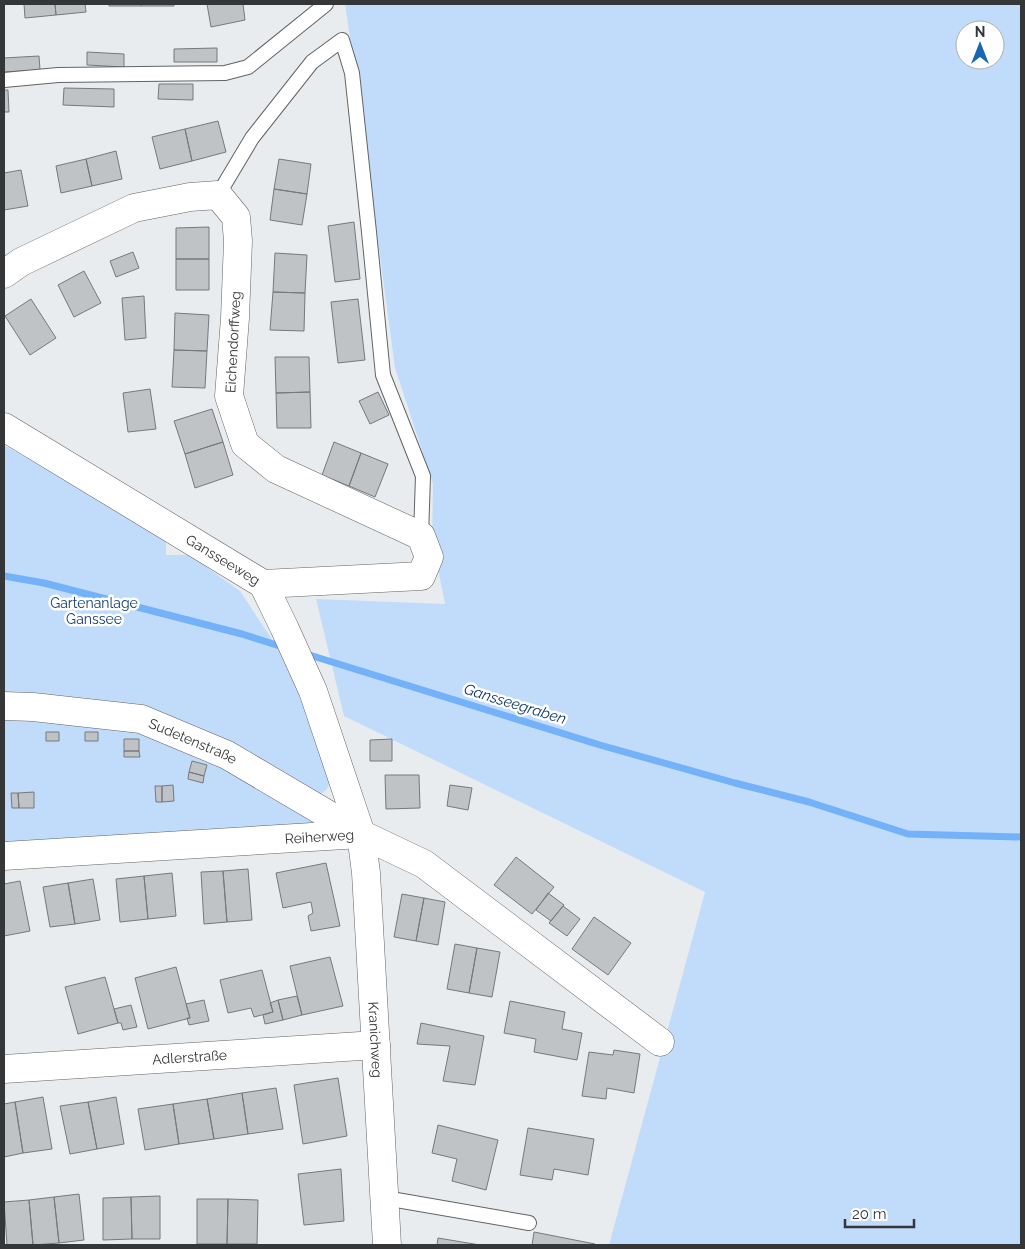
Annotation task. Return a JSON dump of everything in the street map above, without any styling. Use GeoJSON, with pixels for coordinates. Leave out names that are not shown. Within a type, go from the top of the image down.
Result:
{"type":"FeatureCollection","features":[{"type":"Feature","properties":{"kind":"street"},"geometry":{"type":"LineString","coordinates":[[4,274],[22,262],[134,208],[190,196],[218,195]]}},
{"type":"Feature","properties":{"kind":"street","name":"Eichendorffweg"},"geometry":{"type":"LineString","coordinates":[[218,195],[236,217],[238,241],[235,318],[229,396],[245,444],[276,469],[421,536]]}},
{"type":"Feature","properties":{"kind":"street","name":"Gansseeweg"},"geometry":{"type":"LineString","coordinates":[[4,427],[263,584],[313,691],[361,834]]}},
{"type":"Feature","properties":{"kind":"street"},"geometry":{"type":"LineString","coordinates":[[263,584],[421,576],[429,557],[421,536]]}},
{"type":"Feature","properties":{"kind":"street","name":"Sudetenstraße"},"geometry":{"type":"LineString","coordinates":[[4,706],[32,707],[141,720],[226,755],[361,834]]}},
{"type":"Feature","properties":{"kind":"street","name":"Reiherweg"},"geometry":{"type":"LineString","coordinates":[[4,856],[361,834],[424,864],[660,1042]]}},
{"type":"Feature","properties":{"kind":"street","name":"Kranichweg"},"geometry":{"type":"LineString","coordinates":[[361,834],[366,873],[387,1245]]}},
{"type":"Feature","properties":{"kind":"street","name":"Adlerstraße"},"geometry":{"type":"LineString","coordinates":[[4,1068],[376,1045]]}},
{"type":"Feature","properties":{"kind":"lane"},"geometry":{"type":"LineString","coordinates":[[4,80],[58,74],[225,73],[248,67],[326,4]]}},
{"type":"Feature","properties":{"kind":"lane"},"geometry":{"type":"LineString","coordinates":[[218,195],[252,138],[312,62],[342,40],[352,73],[383,375],[423,476],[421,536]]}},
{"type":"Feature","properties":{"kind":"lane"},"geometry":{"type":"LineString","coordinates":[[385,1198],[529,1223]]}},
{"type":"Feature","properties":{"kind":"green space"},"geometry":{"type":"Polygon","coordinates":[[[345,4],[1021,4],[1021,1245],[609,1245],[705,892],[344,716],[316,599],[445,604],[432,538],[433,484],[395,368],[345,4]]]}},
{"type":"Feature","properties":{"kind":"green space","name":"Gartenanlage Ganssee"},"geometry":{"type":"Polygon","coordinates":[[[4,445],[166,541],[166,555],[190,555],[240,591],[285,659],[313,729],[330,784],[326,790],[320,794],[230,742],[4,697],[4,445]]]}},
{"type":"Feature","properties":{"kind":"green space"},"geometry":{"type":"Polygon","coordinates":[[[4,718],[142,732],[195,749],[320,819],[317,824],[4,844],[4,718]]]}},
{"type":"Feature","properties":{"kind":"building"},"geometry":{"type":"Polygon","coordinates":[[[24,4],[55,4],[56,15],[25,18],[24,4]]]}},
{"type":"Feature","properties":{"kind":"building"},"geometry":{"type":"Polygon","coordinates":[[[55,4],[85,4],[86,12],[56,15],[55,4]]]}},
{"type":"Feature","properties":{"kind":"building"},"geometry":{"type":"Polygon","coordinates":[[[109,4],[142,4],[141,6],[109,6],[109,4]]]}},
{"type":"Feature","properties":{"kind":"building"},"geometry":{"type":"Polygon","coordinates":[[[142,4],[174,4],[174,6],[141,6],[142,4]]]}},
{"type":"Feature","properties":{"kind":"building"},"geometry":{"type":"Polygon","coordinates":[[[207,4],[243,4],[245,20],[211,27],[207,4]]]}},
{"type":"Feature","properties":{"kind":"building"},"geometry":{"type":"Polygon","coordinates":[[[217,48],[217,62],[174,62],[174,49],[217,48]]]}},
{"type":"Feature","properties":{"kind":"building"},"geometry":{"type":"Polygon","coordinates":[[[87,52],[124,54],[124,67],[87,65],[87,52]]]}},
{"type":"Feature","properties":{"kind":"building"},"geometry":{"type":"Polygon","coordinates":[[[39,56],[40,70],[4,72],[4,58],[39,56]]]}},
{"type":"Feature","properties":{"kind":"building"},"geometry":{"type":"Polygon","coordinates":[[[159,84],[193,84],[193,100],[158,99],[159,84]]]}},
{"type":"Feature","properties":{"kind":"building"},"geometry":{"type":"Polygon","coordinates":[[[64,88],[114,89],[114,107],[63,105],[64,88]]]}},
{"type":"Feature","properties":{"kind":"building"},"geometry":{"type":"Polygon","coordinates":[[[4,90],[8,90],[9,112],[4,112],[4,90]]]}},
{"type":"Feature","properties":{"kind":"building"},"geometry":{"type":"Polygon","coordinates":[[[218,121],[226,152],[192,161],[185,129],[218,121]]]}},
{"type":"Feature","properties":{"kind":"building"},"geometry":{"type":"Polygon","coordinates":[[[185,129],[192,161],[160,169],[152,137],[185,129]]]}},
{"type":"Feature","properties":{"kind":"building"},"geometry":{"type":"Polygon","coordinates":[[[116,151],[122,179],[92,186],[86,159],[116,151]]]}},
{"type":"Feature","properties":{"kind":"building"},"geometry":{"type":"Polygon","coordinates":[[[86,159],[92,186],[61,193],[56,166],[86,159]]]}},
{"type":"Feature","properties":{"kind":"building"},"geometry":{"type":"Polygon","coordinates":[[[279,159],[311,164],[307,194],[274,189],[279,159]]]}},
{"type":"Feature","properties":{"kind":"building"},"geometry":{"type":"Polygon","coordinates":[[[21,170],[28,206],[4,210],[4,173],[21,170]]]}},
{"type":"Feature","properties":{"kind":"building"},"geometry":{"type":"Polygon","coordinates":[[[274,189],[307,194],[302,225],[270,220],[274,189]]]}},
{"type":"Feature","properties":{"kind":"building"},"geometry":{"type":"Polygon","coordinates":[[[354,222],[360,279],[335,282],[328,226],[354,222]]]}},
{"type":"Feature","properties":{"kind":"building"},"geometry":{"type":"Polygon","coordinates":[[[209,227],[209,259],[176,259],[176,228],[209,227]]]}},
{"type":"Feature","properties":{"kind":"building"},"geometry":{"type":"Polygon","coordinates":[[[133,252],[139,268],[116,277],[110,261],[133,252]]]}},
{"type":"Feature","properties":{"kind":"building"},"geometry":{"type":"Polygon","coordinates":[[[275,253],[307,255],[305,293],[273,292],[275,253]]]}},
{"type":"Feature","properties":{"kind":"building"},"geometry":{"type":"Polygon","coordinates":[[[176,259],[209,259],[209,290],[176,290],[176,259]]]}},
{"type":"Feature","properties":{"kind":"building"},"geometry":{"type":"Polygon","coordinates":[[[84,271],[101,303],[74,317],[58,285],[84,271]]]}},
{"type":"Feature","properties":{"kind":"building"},"geometry":{"type":"Polygon","coordinates":[[[273,292],[305,293],[304,331],[270,330],[273,292]]]}},
{"type":"Feature","properties":{"kind":"building"},"geometry":{"type":"Polygon","coordinates":[[[144,296],[146,338],[125,340],[122,298],[144,296]]]}},
{"type":"Feature","properties":{"kind":"building"},"geometry":{"type":"Polygon","coordinates":[[[31,299],[56,338],[30,355],[5,316],[31,299]]]}},
{"type":"Feature","properties":{"kind":"building"},"geometry":{"type":"Polygon","coordinates":[[[358,299],[365,360],[338,363],[331,302],[358,299]]]}},
{"type":"Feature","properties":{"kind":"building"},"geometry":{"type":"Polygon","coordinates":[[[175,313],[209,315],[207,351],[174,350],[175,313]]]}},
{"type":"Feature","properties":{"kind":"building"},"geometry":{"type":"Polygon","coordinates":[[[174,350],[207,351],[205,388],[172,387],[174,350]]]}},
{"type":"Feature","properties":{"kind":"building"},"geometry":{"type":"Polygon","coordinates":[[[275,357],[309,357],[310,392],[276,393],[275,357]]]}},
{"type":"Feature","properties":{"kind":"building"},"geometry":{"type":"Polygon","coordinates":[[[150,389],[156,429],[128,432],[123,393],[150,389]]]}},
{"type":"Feature","properties":{"kind":"building"},"geometry":{"type":"Polygon","coordinates":[[[310,392],[311,428],[277,428],[276,393],[310,392]]]}},
{"type":"Feature","properties":{"kind":"building"},"geometry":{"type":"Polygon","coordinates":[[[378,392],[389,415],[370,424],[359,401],[378,392]]]}},
{"type":"Feature","properties":{"kind":"building"},"geometry":{"type":"Polygon","coordinates":[[[212,409],[223,442],[185,454],[174,421],[212,409]]]}},
{"type":"Feature","properties":{"kind":"building"},"geometry":{"type":"Polygon","coordinates":[[[223,442],[233,475],[195,488],[185,454],[223,442]]]}},
{"type":"Feature","properties":{"kind":"building"},"geometry":{"type":"Polygon","coordinates":[[[334,442],[361,453],[349,486],[322,475],[334,442]]]}},
{"type":"Feature","properties":{"kind":"building"},"geometry":{"type":"Polygon","coordinates":[[[361,453],[388,464],[375,497],[349,486],[361,453]]]}},
{"type":"Feature","properties":{"kind":"building"},"geometry":{"type":"Polygon","coordinates":[[[46,732],[59,732],[59,741],[46,741],[46,732]]]}},
{"type":"Feature","properties":{"kind":"building"},"geometry":{"type":"Polygon","coordinates":[[[85,732],[98,732],[98,741],[85,741],[85,732]]]}},
{"type":"Feature","properties":{"kind":"building"},"geometry":{"type":"Polygon","coordinates":[[[124,739],[139,739],[139,751],[124,751],[124,739]]]}},
{"type":"Feature","properties":{"kind":"building"},"geometry":{"type":"Polygon","coordinates":[[[392,739],[392,761],[370,761],[370,740],[392,739]]]}},
{"type":"Feature","properties":{"kind":"building"},"geometry":{"type":"Polygon","coordinates":[[[124,751],[139,751],[140,757],[124,757],[124,751]]]}},
{"type":"Feature","properties":{"kind":"building"},"geometry":{"type":"Polygon","coordinates":[[[192,761],[207,765],[204,776],[189,772],[192,761]]]}},
{"type":"Feature","properties":{"kind":"building"},"geometry":{"type":"Polygon","coordinates":[[[189,772],[204,776],[203,783],[188,779],[189,772]]]}},
{"type":"Feature","properties":{"kind":"building"},"geometry":{"type":"Polygon","coordinates":[[[385,775],[419,775],[420,808],[386,809],[385,775]]]}},
{"type":"Feature","properties":{"kind":"building"},"geometry":{"type":"Polygon","coordinates":[[[173,785],[174,801],[162,802],[162,786],[173,785]]]}},
{"type":"Feature","properties":{"kind":"building"},"geometry":{"type":"Polygon","coordinates":[[[450,785],[472,788],[468,810],[447,806],[450,785]]]}},
{"type":"Feature","properties":{"kind":"building"},"geometry":{"type":"Polygon","coordinates":[[[155,786],[162,786],[162,802],[156,802],[155,786]]]}},
{"type":"Feature","properties":{"kind":"building"},"geometry":{"type":"Polygon","coordinates":[[[34,792],[34,808],[19,808],[18,793],[34,792]]]}},
{"type":"Feature","properties":{"kind":"building"},"geometry":{"type":"Polygon","coordinates":[[[11,793],[18,793],[19,808],[12,808],[11,793]]]}},
{"type":"Feature","properties":{"kind":"building"},"geometry":{"type":"Polygon","coordinates":[[[516,857],[554,887],[532,914],[494,885],[516,857]]]}},
{"type":"Feature","properties":{"kind":"building"},"geometry":{"type":"Polygon","coordinates":[[[326,863],[340,926],[311,931],[308,916],[313,913],[311,902],[283,908],[276,873],[326,863]]]}},
{"type":"Feature","properties":{"kind":"building"},"geometry":{"type":"Polygon","coordinates":[[[248,869],[252,920],[227,922],[223,871],[248,869]]]}},
{"type":"Feature","properties":{"kind":"building"},"geometry":{"type":"Polygon","coordinates":[[[223,871],[227,922],[204,924],[201,872],[223,871]]]}},
{"type":"Feature","properties":{"kind":"building"},"geometry":{"type":"Polygon","coordinates":[[[172,873],[176,916],[148,919],[144,876],[172,873]]]}},
{"type":"Feature","properties":{"kind":"building"},"geometry":{"type":"Polygon","coordinates":[[[144,876],[148,919],[120,922],[116,879],[144,876]]]}},
{"type":"Feature","properties":{"kind":"building"},"geometry":{"type":"Polygon","coordinates":[[[93,879],[100,920],[75,924],[68,883],[93,879]]]}},
{"type":"Feature","properties":{"kind":"building"},"geometry":{"type":"Polygon","coordinates":[[[20,881],[30,931],[4,936],[4,884],[20,881]]]}},
{"type":"Feature","properties":{"kind":"building"},"geometry":{"type":"Polygon","coordinates":[[[68,883],[75,924],[50,927],[43,887],[68,883]]]}},
{"type":"Feature","properties":{"kind":"building"},"geometry":{"type":"Polygon","coordinates":[[[548,893],[564,905],[551,921],[536,910],[548,893]]]}},
{"type":"Feature","properties":{"kind":"building"},"geometry":{"type":"Polygon","coordinates":[[[402,894],[424,898],[416,941],[394,937],[402,894]]]}},
{"type":"Feature","properties":{"kind":"building"},"geometry":{"type":"Polygon","coordinates":[[[424,898],[445,902],[438,945],[416,941],[424,898]]]}},
{"type":"Feature","properties":{"kind":"building"},"geometry":{"type":"Polygon","coordinates":[[[563,906],[580,919],[567,936],[549,923],[563,906]]]}},
{"type":"Feature","properties":{"kind":"building"},"geometry":{"type":"Polygon","coordinates":[[[594,917],[631,943],[608,975],[572,949],[594,917]]]}},
{"type":"Feature","properties":{"kind":"building"},"geometry":{"type":"Polygon","coordinates":[[[455,944],[477,948],[469,993],[447,989],[455,944]]]}},
{"type":"Feature","properties":{"kind":"building"},"geometry":{"type":"Polygon","coordinates":[[[477,948],[500,952],[492,997],[469,993],[477,948]]]}},
{"type":"Feature","properties":{"kind":"building"},"geometry":{"type":"Polygon","coordinates":[[[330,957],[343,1006],[302,1015],[290,966],[330,957]]]}},
{"type":"Feature","properties":{"kind":"building"},"geometry":{"type":"Polygon","coordinates":[[[176,967],[190,1018],[148,1029],[135,978],[176,967]]]}},
{"type":"Feature","properties":{"kind":"building"},"geometry":{"type":"Polygon","coordinates":[[[262,970],[273,1012],[254,1017],[251,1008],[228,1013],[220,980],[262,970]]]}},
{"type":"Feature","properties":{"kind":"building"},"geometry":{"type":"Polygon","coordinates":[[[105,977],[118,1023],[78,1034],[65,987],[105,977]]]}},
{"type":"Feature","properties":{"kind":"building"},"geometry":{"type":"Polygon","coordinates":[[[297,996],[302,1015],[283,1020],[278,1000],[297,996]]]}},
{"type":"Feature","properties":{"kind":"building"},"geometry":{"type":"Polygon","coordinates":[[[204,1000],[209,1021],[189,1025],[187,1018],[190,1018],[186,1004],[204,1000]]]}},
{"type":"Feature","properties":{"kind":"building"},"geometry":{"type":"Polygon","coordinates":[[[278,1000],[283,1020],[265,1024],[263,1015],[273,1012],[270,1003],[278,1000]]]}},
{"type":"Feature","properties":{"kind":"building"},"geometry":{"type":"Polygon","coordinates":[[[510,1001],[565,1012],[562,1029],[582,1033],[577,1060],[534,1052],[536,1039],[504,1033],[510,1001]]]}},
{"type":"Feature","properties":{"kind":"building"},"geometry":{"type":"Polygon","coordinates":[[[131,1005],[137,1027],[123,1030],[121,1023],[118,1023],[114,1009],[131,1005]]]}},
{"type":"Feature","properties":{"kind":"building"},"geometry":{"type":"Polygon","coordinates":[[[421,1023],[484,1036],[475,1085],[443,1081],[450,1046],[417,1044],[421,1023]]]}},
{"type":"Feature","properties":{"kind":"building"},"geometry":{"type":"Polygon","coordinates":[[[614,1050],[640,1054],[634,1093],[607,1088],[606,1099],[582,1096],[589,1052],[613,1055],[614,1050]]]}},
{"type":"Feature","properties":{"kind":"building"},"geometry":{"type":"Polygon","coordinates":[[[338,1078],[347,1136],[303,1144],[294,1085],[338,1078]]]}},
{"type":"Feature","properties":{"kind":"building"},"geometry":{"type":"Polygon","coordinates":[[[276,1088],[283,1129],[248,1134],[242,1093],[276,1088]]]}},
{"type":"Feature","properties":{"kind":"building"},"geometry":{"type":"Polygon","coordinates":[[[242,1093],[248,1134],[214,1139],[207,1099],[242,1093]]]}},
{"type":"Feature","properties":{"kind":"building"},"geometry":{"type":"Polygon","coordinates":[[[43,1097],[52,1149],[23,1153],[15,1102],[43,1097]]]}},
{"type":"Feature","properties":{"kind":"building"},"geometry":{"type":"Polygon","coordinates":[[[116,1097],[124,1144],[97,1149],[88,1102],[116,1097]]]}},
{"type":"Feature","properties":{"kind":"building"},"geometry":{"type":"Polygon","coordinates":[[[207,1099],[214,1139],[179,1144],[173,1104],[207,1099]]]}},
{"type":"Feature","properties":{"kind":"building"},"geometry":{"type":"Polygon","coordinates":[[[15,1102],[23,1153],[4,1157],[4,1104],[15,1102]]]}},
{"type":"Feature","properties":{"kind":"building"},"geometry":{"type":"Polygon","coordinates":[[[88,1102],[97,1149],[70,1154],[60,1106],[88,1102]]]}},
{"type":"Feature","properties":{"kind":"building"},"geometry":{"type":"Polygon","coordinates":[[[173,1104],[179,1144],[145,1150],[138,1109],[173,1104]]]}},
{"type":"Feature","properties":{"kind":"building"},"geometry":{"type":"Polygon","coordinates":[[[438,1125],[498,1140],[486,1190],[452,1181],[457,1159],[432,1153],[438,1125]]]}},
{"type":"Feature","properties":{"kind":"building"},"geometry":{"type":"Polygon","coordinates":[[[528,1128],[594,1139],[588,1175],[554,1169],[552,1180],[520,1175],[528,1128]]]}},
{"type":"Feature","properties":{"kind":"building"},"geometry":{"type":"Polygon","coordinates":[[[341,1169],[344,1221],[304,1225],[298,1174],[341,1169]]]}},
{"type":"Feature","properties":{"kind":"building"},"geometry":{"type":"Polygon","coordinates":[[[79,1194],[84,1240],[59,1243],[54,1197],[79,1194]]]}},
{"type":"Feature","properties":{"kind":"building"},"geometry":{"type":"Polygon","coordinates":[[[160,1196],[160,1239],[132,1239],[131,1197],[160,1196]]]}},
{"type":"Feature","properties":{"kind":"building"},"geometry":{"type":"Polygon","coordinates":[[[54,1197],[59,1243],[33,1245],[29,1200],[54,1197]]]}},
{"type":"Feature","properties":{"kind":"building"},"geometry":{"type":"Polygon","coordinates":[[[131,1197],[132,1239],[103,1240],[103,1198],[131,1197]]]}},
{"type":"Feature","properties":{"kind":"building"},"geometry":{"type":"Polygon","coordinates":[[[197,1199],[228,1199],[227,1244],[197,1244],[197,1199]]]}},
{"type":"Feature","properties":{"kind":"building"},"geometry":{"type":"Polygon","coordinates":[[[228,1199],[258,1200],[257,1244],[227,1244],[228,1199]]]}},
{"type":"Feature","properties":{"kind":"building"},"geometry":{"type":"Polygon","coordinates":[[[29,1200],[33,1245],[7,1245],[4,1202],[29,1200]]]}},
{"type":"Feature","properties":{"kind":"building"},"geometry":{"type":"Polygon","coordinates":[[[534,1232],[595,1244],[595,1245],[532,1245],[534,1232]]]}},
{"type":"Feature","properties":{"kind":"building"},"geometry":{"type":"Polygon","coordinates":[[[438,1238],[480,1245],[437,1245],[438,1238]]]}},
{"type":"Feature","properties":{"kind":"waterway","name":"Gansseegraben"},"geometry":{"type":"LineString","coordinates":[[4,576],[44,583],[242,634],[286,648]]}},
{"type":"Feature","properties":{"kind":"waterway","name":"Gansseegraben"},"geometry":{"type":"LineString","coordinates":[[303,653],[600,745],[809,802],[908,834],[1021,837]]}}]}
